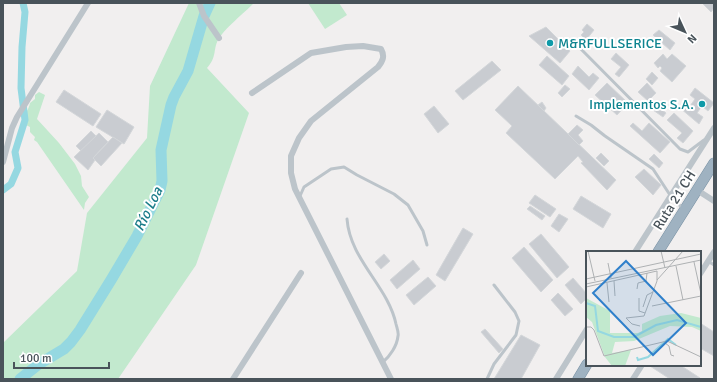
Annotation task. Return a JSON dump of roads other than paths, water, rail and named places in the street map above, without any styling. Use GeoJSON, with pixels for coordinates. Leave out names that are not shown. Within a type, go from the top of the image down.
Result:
{"type":"FeatureCollection","features":[{"type":"Feature","properties":{"kind":"highway","name":"Ruta 21 CH"},"geometry":{"type":"LineString","coordinates":[[659,251],[714,163]]}},
{"type":"Feature","properties":{"kind":"highway"},"geometry":{"type":"LineString","coordinates":[[578,379],[586,366]]}},
{"type":"Feature","properties":{"kind":"street"},"geometry":{"type":"LineString","coordinates":[[3,162],[17,117],[88,3]]}},
{"type":"Feature","properties":{"kind":"street"},"geometry":{"type":"LineString","coordinates":[[199,3],[204,16],[219,38]]}},
{"type":"Feature","properties":{"kind":"street"},"geometry":{"type":"LineString","coordinates":[[252,94],[311,53],[346,47],[363,46],[381,49],[383,53],[382,63],[378,67],[311,121],[299,138],[291,156],[291,173],[295,189],[391,379]]}},
{"type":"Feature","properties":{"kind":"street"},"geometry":{"type":"LineString","coordinates":[[636,251],[714,128]]}},
{"type":"Feature","properties":{"kind":"street"},"geometry":{"type":"LineString","coordinates":[[3,144],[9,140]]}},
{"type":"Feature","properties":{"kind":"street"},"geometry":{"type":"LineString","coordinates":[[697,190],[714,201]]}},
{"type":"Feature","properties":{"kind":"street"},"geometry":{"type":"LineString","coordinates":[[701,272],[714,252]]}},
{"type":"Feature","properties":{"kind":"street"},"geometry":{"type":"LineString","coordinates":[[233,379],[301,273]]}},
{"type":"Feature","properties":{"kind":"street"},"geometry":{"type":"LineString","coordinates":[[556,379],[586,331]]}},
{"type":"Feature","properties":{"kind":"street"},"geometry":{"type":"LineString","coordinates":[[633,379],[641,366]]}},
{"type":"Feature","properties":{"kind":"lane"},"geometry":{"type":"LineString","coordinates":[[573,41],[680,149],[688,152],[714,134]]}},
{"type":"Feature","properties":{"kind":"lane"},"geometry":{"type":"LineString","coordinates":[[576,116],[653,169],[670,195],[684,211]]}},
{"type":"Feature","properties":{"kind":"lane"},"geometry":{"type":"LineString","coordinates":[[299,197],[304,187],[332,169],[344,167],[394,194],[408,204],[423,231],[427,245]]}},
{"type":"Feature","properties":{"kind":"lane"},"geometry":{"type":"LineString","coordinates":[[347,219],[348,230],[359,256],[393,311],[399,336],[390,356],[383,362]]}},
{"type":"Feature","properties":{"kind":"lane"},"geometry":{"type":"LineString","coordinates":[[708,261],[714,265]]}},
{"type":"Feature","properties":{"kind":"lane"},"geometry":{"type":"LineString","coordinates":[[486,379],[494,364],[516,335],[519,321],[515,312],[494,285]]}},
{"type":"Feature","properties":{"kind":"waterway"},"geometry":{"type":"LineString","coordinates":[[3,190],[11,184],[18,168],[15,152],[25,120],[21,88],[25,12],[23,3]]}},
{"type":"Feature","properties":{"kind":"waterway","name":"Río Loa"},"geometry":{"type":"LineString","coordinates":[[20,379],[39,364],[64,349],[71,342],[80,330],[137,236],[160,190],[162,181],[161,150],[171,105],[188,71],[204,16],[210,3]]}},
{"type":"Feature","properties":{"kind":"place","name":"M&RFULLSERICE"},"geometry":{"type":"Point","coordinates":[550,43]}},
{"type":"Feature","properties":{"kind":"place","name":"Implementos S.A."},"geometry":{"type":"Point","coordinates":[702,104]}}]}
